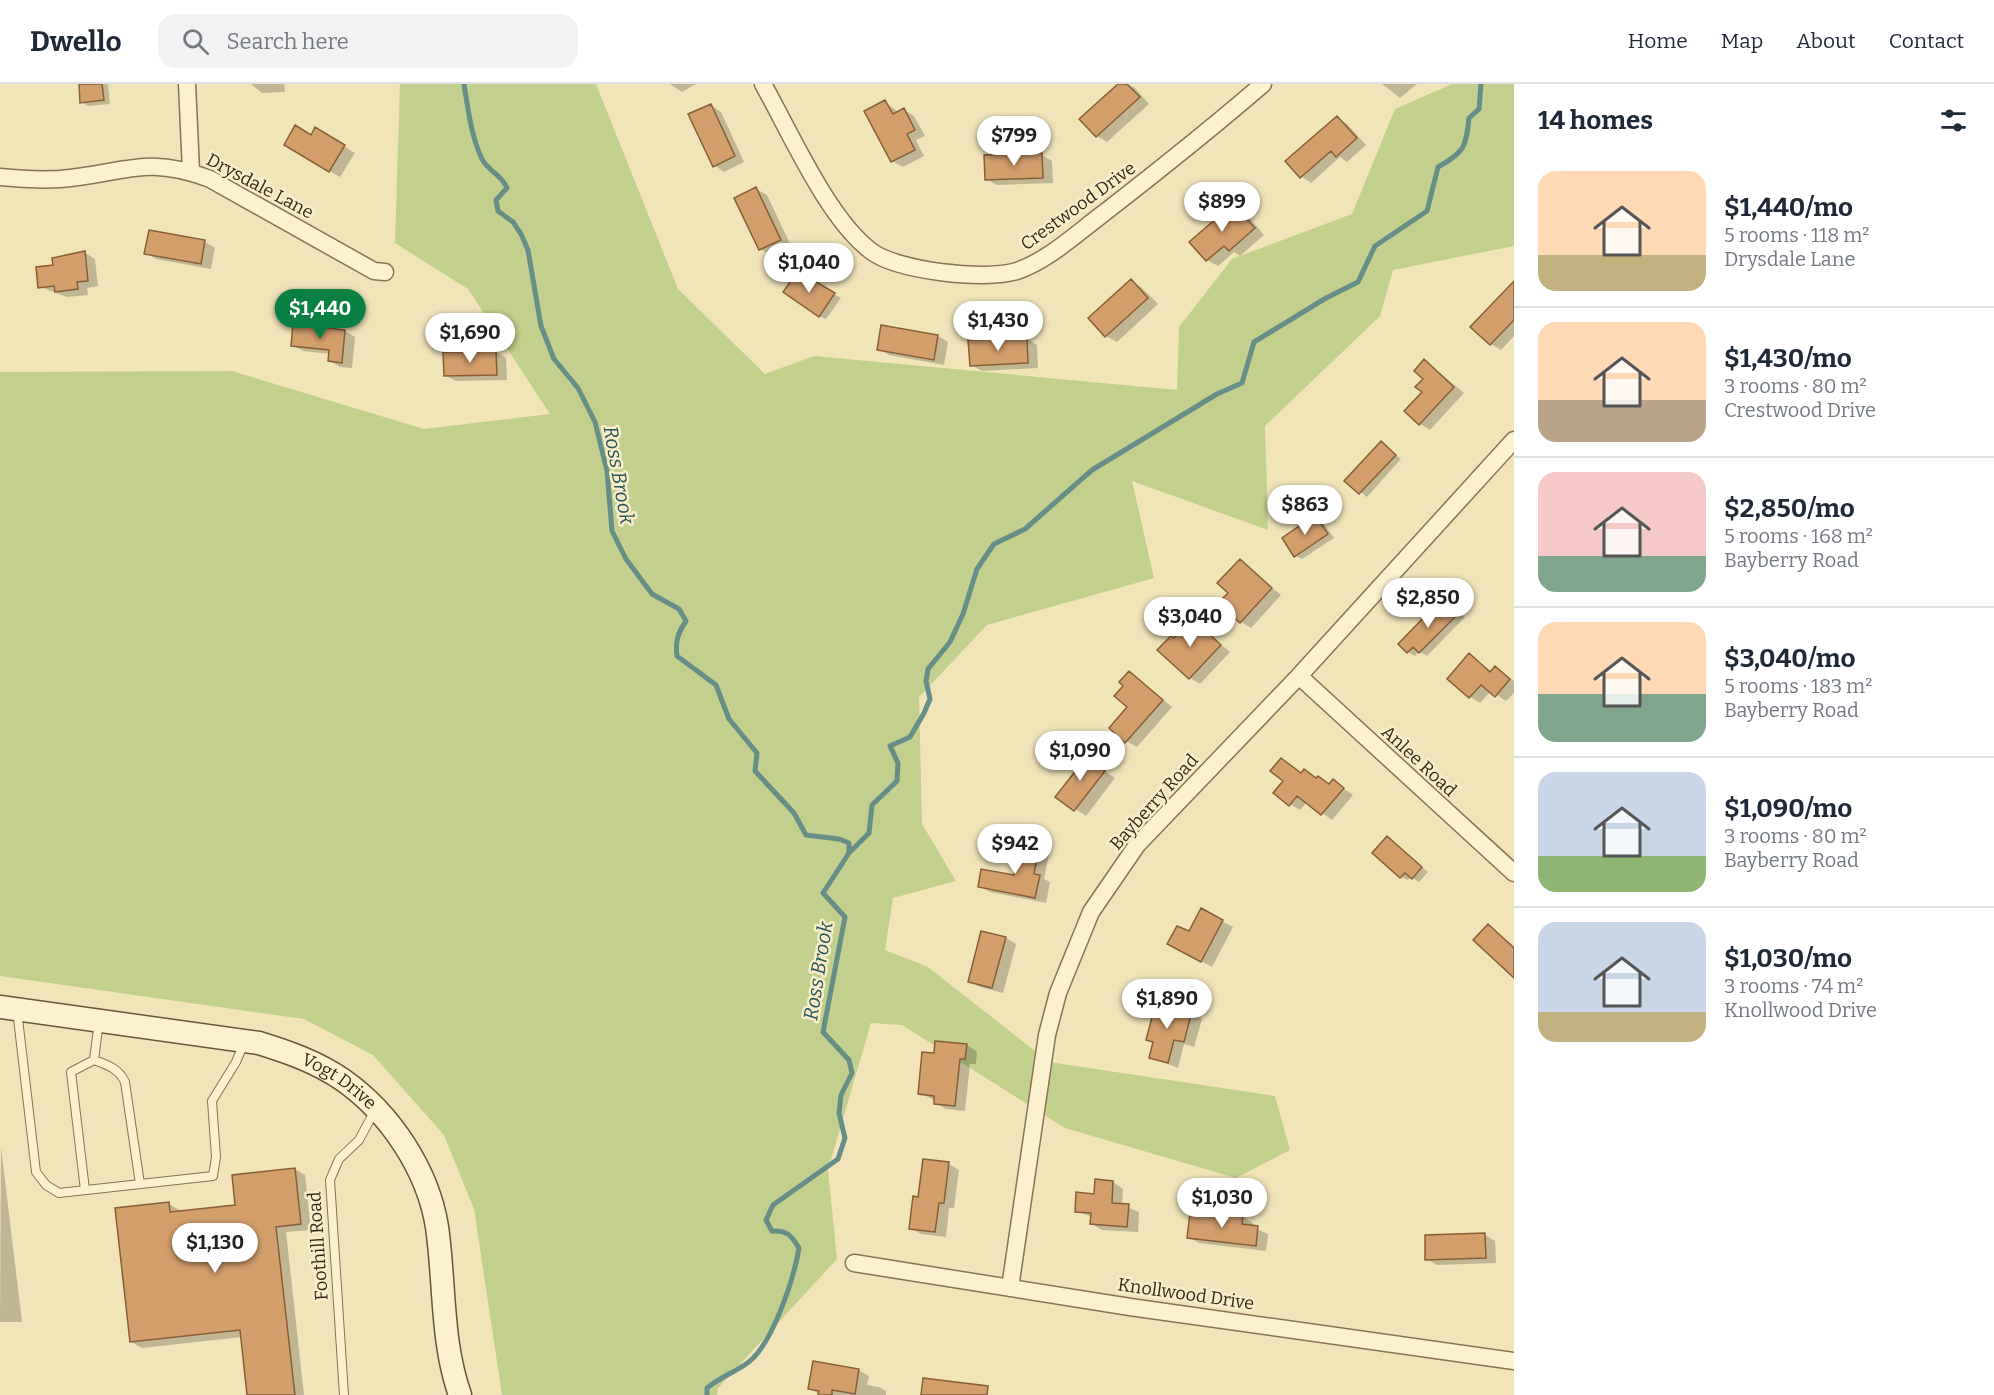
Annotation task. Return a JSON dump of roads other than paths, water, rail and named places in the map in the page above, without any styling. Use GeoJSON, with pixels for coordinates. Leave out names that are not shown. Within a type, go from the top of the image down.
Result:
{"type":"FeatureCollection","features":[{"type":"Feature","properties":{"kind":"street"},"geometry":{"type":"LineString","coordinates":[[186,84],[191,171]]}},
{"type":"Feature","properties":{"kind":"street","name":"Crestwood Drive"},"geometry":{"type":"LineString","coordinates":[[763,84],[838,219],[871,251],[888,261],[912,267],[995,274],[1016,271],[1062,245],[1201,139],[1263,84]]}},
{"type":"Feature","properties":{"kind":"street","name":"Drysdale Lane"},"geometry":{"type":"LineString","coordinates":[[0,177],[61,179],[136,165],[166,165],[191,171],[210,178],[374,271],[385,272]]}},
{"type":"Feature","properties":{"kind":"street","name":"Bayberry Road"},"geometry":{"type":"LineString","coordinates":[[1010,1288],[1047,1035],[1058,993],[1091,912],[1137,845],[1299,676],[1514,440]]}},
{"type":"Feature","properties":{"kind":"street","name":"Anlee Road"},"geometry":{"type":"LineString","coordinates":[[1299,676],[1514,873]]}},
{"type":"Feature","properties":{"kind":"street","name":"Vogt Drive"},"geometry":{"type":"LineString","coordinates":[[8,1008],[244,1041],[297,1055],[342,1080],[376,1108],[416,1162],[432,1203],[450,1352],[460,1395]]}},
{"type":"Feature","properties":{"kind":"street","name":"Knollwood Drive"},"geometry":{"type":"LineString","coordinates":[[854,1263],[1010,1288],[1514,1361]]}},
{"type":"Feature","properties":{"kind":"lane"},"geometry":{"type":"LineString","coordinates":[[8,1008],[36,1172],[46,1185],[59,1193],[213,1176],[216,1157],[212,1101],[236,1062],[244,1041]]}},
{"type":"Feature","properties":{"kind":"lane"},"geometry":{"type":"LineString","coordinates":[[94,1060],[99,1021]]}},
{"type":"Feature","properties":{"kind":"lane"},"geometry":{"type":"LineString","coordinates":[[86,1190],[71,1072],[94,1060]]}},
{"type":"Feature","properties":{"kind":"lane"},"geometry":{"type":"LineString","coordinates":[[94,1060],[121,1073],[125,1082],[140,1184]]}},
{"type":"Feature","properties":{"kind":"lane","name":"Foothill Road"},"geometry":{"type":"LineString","coordinates":[[344,1395],[330,1180],[339,1159],[359,1140],[376,1108]]}},
{"type":"Feature","properties":{"kind":"waterway","name":"Ross Brook"},"geometry":{"type":"LineString","coordinates":[[464,84],[470,122],[478,150],[485,163],[507,188],[496,200],[498,211],[513,222],[528,250],[541,326],[554,359],[578,388],[595,422],[607,471],[612,531],[626,559],[652,594],[679,609],[686,621],[678,637],[677,656],[716,685],[729,719],[757,753],[755,771],[794,813],[806,835],[839,839],[849,843],[849,853],[823,893],[845,917],[823,1032],[849,1060],[852,1073],[841,1095],[839,1113],[845,1138],[838,1159],[773,1205],[766,1220],[772,1231],[788,1234],[799,1248],[787,1293],[773,1328],[756,1355],[746,1364],[707,1388],[707,1395]]}},
{"type":"Feature","properties":{"kind":"waterway"},"geometry":{"type":"LineString","coordinates":[[849,853],[869,833],[872,805],[897,781],[898,763],[890,746],[910,737],[924,713],[930,699],[926,681],[928,669],[950,642],[963,614],[977,569],[994,544],[1025,529],[1092,470],[1217,394],[1242,383],[1254,342],[1326,298],[1358,282],[1375,246],[1427,211],[1438,167],[1458,153],[1465,143],[1469,118],[1479,109],[1481,84]]}}]}
